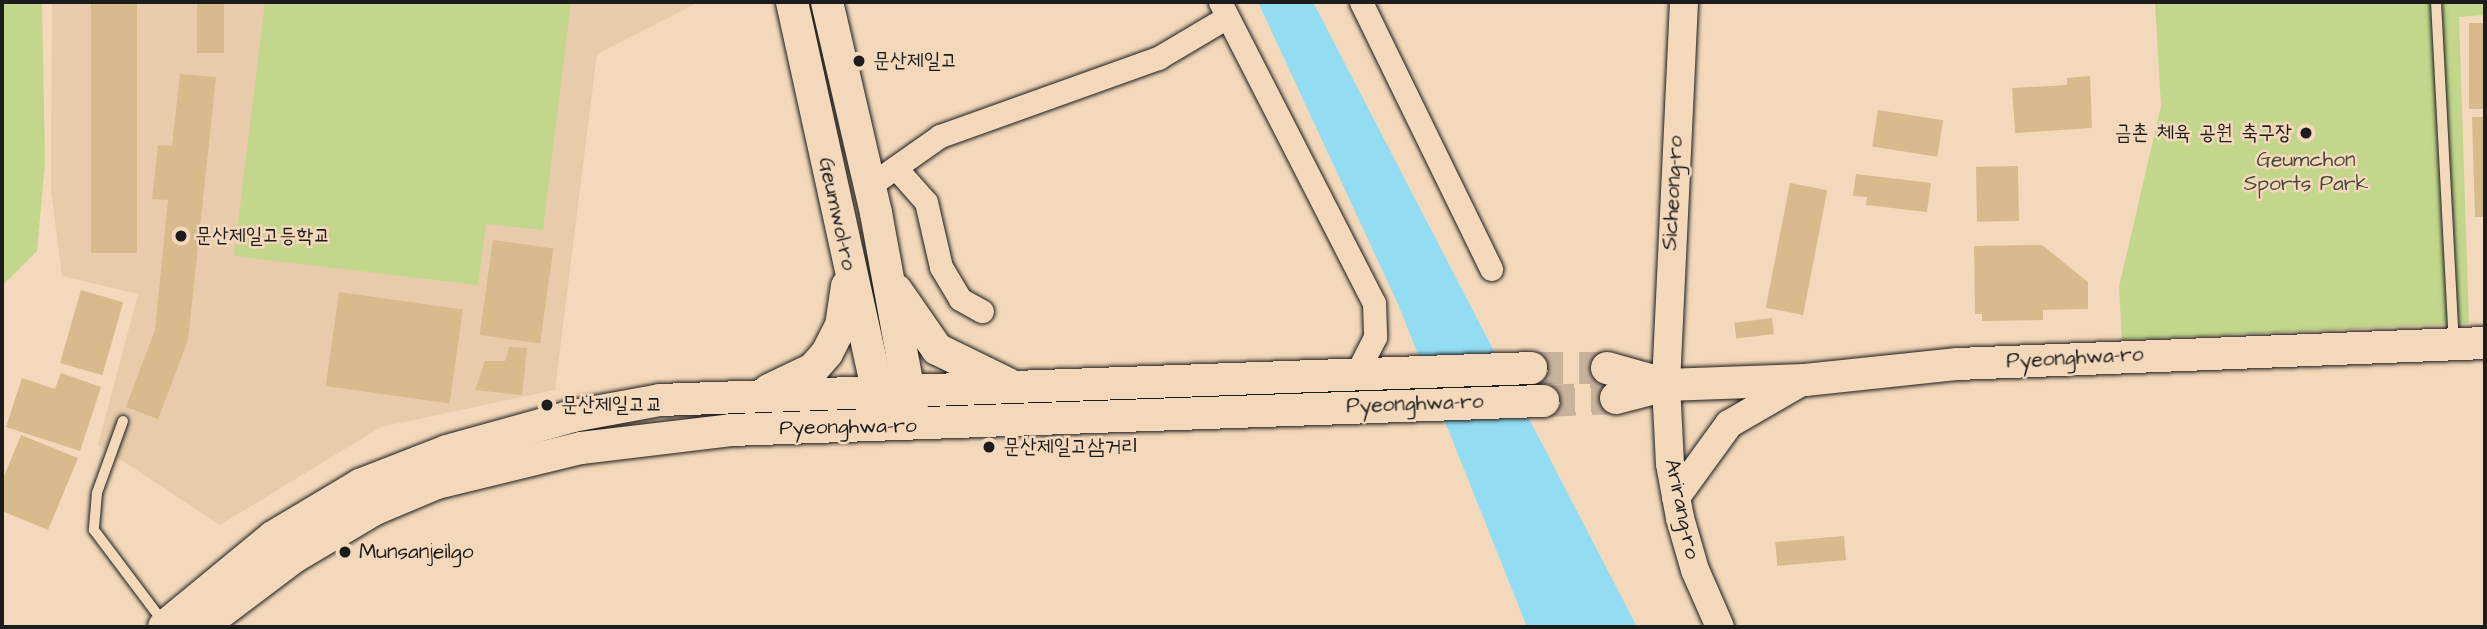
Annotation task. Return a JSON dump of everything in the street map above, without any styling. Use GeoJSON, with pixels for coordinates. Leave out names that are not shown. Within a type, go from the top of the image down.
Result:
{"type":"FeatureCollection","features":[{"type":"Feature","properties":{"kind":"main road","name":"Geumwol-ro"},"geometry":{"type":"LineString","coordinates":[[827,2],[886,273],[898,426]]}},
{"type":"Feature","properties":{"kind":"main road","name":"Geumwol-ro"},"geometry":{"type":"LineString","coordinates":[[791,7],[849,271],[895,391]]}},
{"type":"Feature","properties":{"kind":"main road"},"geometry":{"type":"LineString","coordinates":[[756,396],[813,369],[827,353],[841,326],[849,271]]}},
{"type":"Feature","properties":{"kind":"main road"},"geometry":{"type":"LineString","coordinates":[[886,273],[937,349],[987,377],[1019,387]]}},
{"type":"Feature","properties":{"kind":"main road","name":"Pyeonghwa-ro"},"geometry":{"type":"LineString","coordinates":[[1616,398],[1666,384],[1805,380],[1958,364],[2470,344]]}},
{"type":"Feature","properties":{"kind":"main road","name":"Pyeonghwa-ro"},"geometry":{"type":"LineString","coordinates":[[166,626],[273,537],[360,485],[434,456],[573,416],[660,400],[1357,372],[1531,368]]}},
{"type":"Feature","properties":{"kind":"main road","name":"Pyeonghwa-ro"},"geometry":{"type":"LineString","coordinates":[[1607,368],[1666,384]]}},
{"type":"Feature","properties":{"kind":"main road","name":"Pyeonghwa-ro"},"geometry":{"type":"LineString","coordinates":[[201,627],[294,557],[375,509],[437,483],[517,460],[607,444],[731,430],[898,426],[1418,403],[1543,401]]}},
{"type":"Feature","properties":{"kind":"street"},"geometry":{"type":"LineString","coordinates":[[1361,2],[1491,269]]}},
{"type":"Feature","properties":{"kind":"street","name":"Sicheong-ro"},"geometry":{"type":"LineString","coordinates":[[1666,384],[1684,2]]}},
{"type":"Feature","properties":{"kind":"street"},"geometry":{"type":"LineString","coordinates":[[869,186],[940,136],[1158,58],[1223,9],[1374,303],[1375,337],[1357,372]]}},
{"type":"Feature","properties":{"kind":"street"},"geometry":{"type":"LineString","coordinates":[[896,167],[926,202],[941,267],[960,299],[982,311]]}},
{"type":"Feature","properties":{"kind":"street"},"geometry":{"type":"LineString","coordinates":[[1676,497],[1729,424],[1805,380]]}},
{"type":"Feature","properties":{"kind":"street","name":"Arirang-ro"},"geometry":{"type":"LineString","coordinates":[[1666,384],[1676,497],[1695,570],[1720,627]]}},
{"type":"Feature","properties":{"kind":"lane"},"geometry":{"type":"LineString","coordinates":[[2436,2],[2470,344]]}},
{"type":"Feature","properties":{"kind":"lane"},"geometry":{"type":"LineString","coordinates":[[122,421],[97,494],[94,530],[166,626]]}},
{"type":"Feature","properties":{"kind":"shaded area"},"geometry":{"type":"Polygon","coordinates":[[[52,2],[699,2],[597,54],[555,390],[381,427],[220,525],[98,445],[138,294],[62,276],[51,191],[52,2]]]}},
{"type":"Feature","properties":{"kind":"green space"},"geometry":{"type":"Polygon","coordinates":[[[2,2],[42,2],[45,163],[37,251],[2,286],[2,2]]]}},
{"type":"Feature","properties":{"kind":"green space"},"geometry":{"type":"Polygon","coordinates":[[[265,2],[571,2],[543,230],[486,224],[478,285],[234,256],[265,2]]]}},
{"type":"Feature","properties":{"kind":"green space","name":"Geumchon Sports Park"},"geometry":{"type":"Polygon","coordinates":[[[2155,2],[2485,2],[2485,15],[2459,17],[2469,323],[2122,340],[2119,287],[2161,106],[2155,2]]]}},
{"type":"Feature","properties":{"kind":"water"},"geometry":{"type":"Polygon","coordinates":[[[1258,2],[1313,2],[1637,627],[1527,627],[1398,304],[1258,2]]]}},
{"type":"Feature","properties":{"kind":"building"},"geometry":{"type":"Polygon","coordinates":[[[91,2],[137,2],[137,253],[91,253],[91,2]]]}},
{"type":"Feature","properties":{"kind":"building"},"geometry":{"type":"Polygon","coordinates":[[[197,2],[224,2],[224,53],[197,53],[197,2]]]}},
{"type":"Feature","properties":{"kind":"building"},"geometry":{"type":"Polygon","coordinates":[[[2469,23],[2485,23],[2485,109],[2469,109],[2469,23]]]}},
{"type":"Feature","properties":{"kind":"building","name":"문산제일고등학교"},"geometry":{"type":"Polygon","coordinates":[[[180,74],[216,77],[188,340],[158,419],[126,407],[155,330],[168,200],[152,199],[158,145],[172,146],[180,74]]]}},
{"type":"Feature","properties":{"kind":"building"},"geometry":{"type":"Polygon","coordinates":[[[2090,76],[2092,128],[2015,133],[2012,88],[2067,85],[2067,78],[2090,76]]]}},
{"type":"Feature","properties":{"kind":"building"},"geometry":{"type":"Polygon","coordinates":[[[1878,110],[1943,120],[1937,157],[1872,147],[1878,110]]]}},
{"type":"Feature","properties":{"kind":"building"},"geometry":{"type":"Polygon","coordinates":[[[2472,117],[2485,117],[2485,217],[2475,217],[2472,117]]]}},
{"type":"Feature","properties":{"kind":"building"},"geometry":{"type":"Polygon","coordinates":[[[2018,166],[2019,221],[1977,222],[1976,167],[2018,166]]]}},
{"type":"Feature","properties":{"kind":"building"},"geometry":{"type":"Polygon","coordinates":[[[1856,174],[1931,183],[1927,212],[1866,205],[1867,197],[1853,196],[1856,174]]]}},
{"type":"Feature","properties":{"kind":"building"},"geometry":{"type":"Polygon","coordinates":[[[1790,183],[1827,190],[1803,315],[1766,308],[1790,183]]]}},
{"type":"Feature","properties":{"kind":"building"},"geometry":{"type":"Polygon","coordinates":[[[493,240],[553,248],[540,344],[480,335],[493,240]]]}},
{"type":"Feature","properties":{"kind":"building"},"geometry":{"type":"Polygon","coordinates":[[[2042,245],[2088,282],[2088,309],[2043,310],[2043,320],[1982,321],[1982,314],[1975,314],[1974,246],[2042,245]]]}},
{"type":"Feature","properties":{"kind":"building"},"geometry":{"type":"Polygon","coordinates":[[[81,290],[123,302],[102,375],[60,363],[81,290]]]}},
{"type":"Feature","properties":{"kind":"building"},"geometry":{"type":"Polygon","coordinates":[[[339,292],[463,309],[450,403],[326,386],[339,292]]]}},
{"type":"Feature","properties":{"kind":"building"},"geometry":{"type":"Polygon","coordinates":[[[1772,318],[1774,334],[1736,339],[1734,323],[1772,318]]]}},
{"type":"Feature","properties":{"kind":"building"},"geometry":{"type":"Polygon","coordinates":[[[509,347],[527,348],[522,395],[475,390],[485,361],[505,361],[509,347]]]}},
{"type":"Feature","properties":{"kind":"building"},"geometry":{"type":"Polygon","coordinates":[[[61,373],[101,387],[80,451],[6,427],[22,378],[55,389],[61,373]]]}},
{"type":"Feature","properties":{"kind":"building"},"geometry":{"type":"Polygon","coordinates":[[[21,435],[78,458],[48,530],[2,511],[2,481],[21,435]]]}},
{"type":"Feature","properties":{"kind":"building"},"geometry":{"type":"Polygon","coordinates":[[[1844,536],[1846,560],[1777,566],[1775,542],[1844,536]]]}},
{"type":"Feature","properties":{"kind":"tunnel"},"geometry":{"type":"LineString","coordinates":[[1531,368],[1607,368]]}},
{"type":"Feature","properties":{"kind":"tunnel"},"geometry":{"type":"LineString","coordinates":[[1543,401],[1616,398]]}},
{"type":"Feature","properties":{"kind":"place","name":"문산제일고"},"geometry":{"type":"Point","coordinates":[859,61]}},
{"type":"Feature","properties":{"kind":"place","name":"금촌 체육 공원 축구장"},"geometry":{"type":"Point","coordinates":[2306,133]}},
{"type":"Feature","properties":{"kind":"place","name":"문산제일고등학교"},"geometry":{"type":"Point","coordinates":[181,236]}},
{"type":"Feature","properties":{"kind":"place","name":"문산제일고교"},"geometry":{"type":"Point","coordinates":[547,405]}},
{"type":"Feature","properties":{"kind":"place","name":"문산제일고삼거리"},"geometry":{"type":"Point","coordinates":[989,447]}},
{"type":"Feature","properties":{"kind":"place","name":"Munsanjeilgo"},"geometry":{"type":"Point","coordinates":[345,552]}}]}
